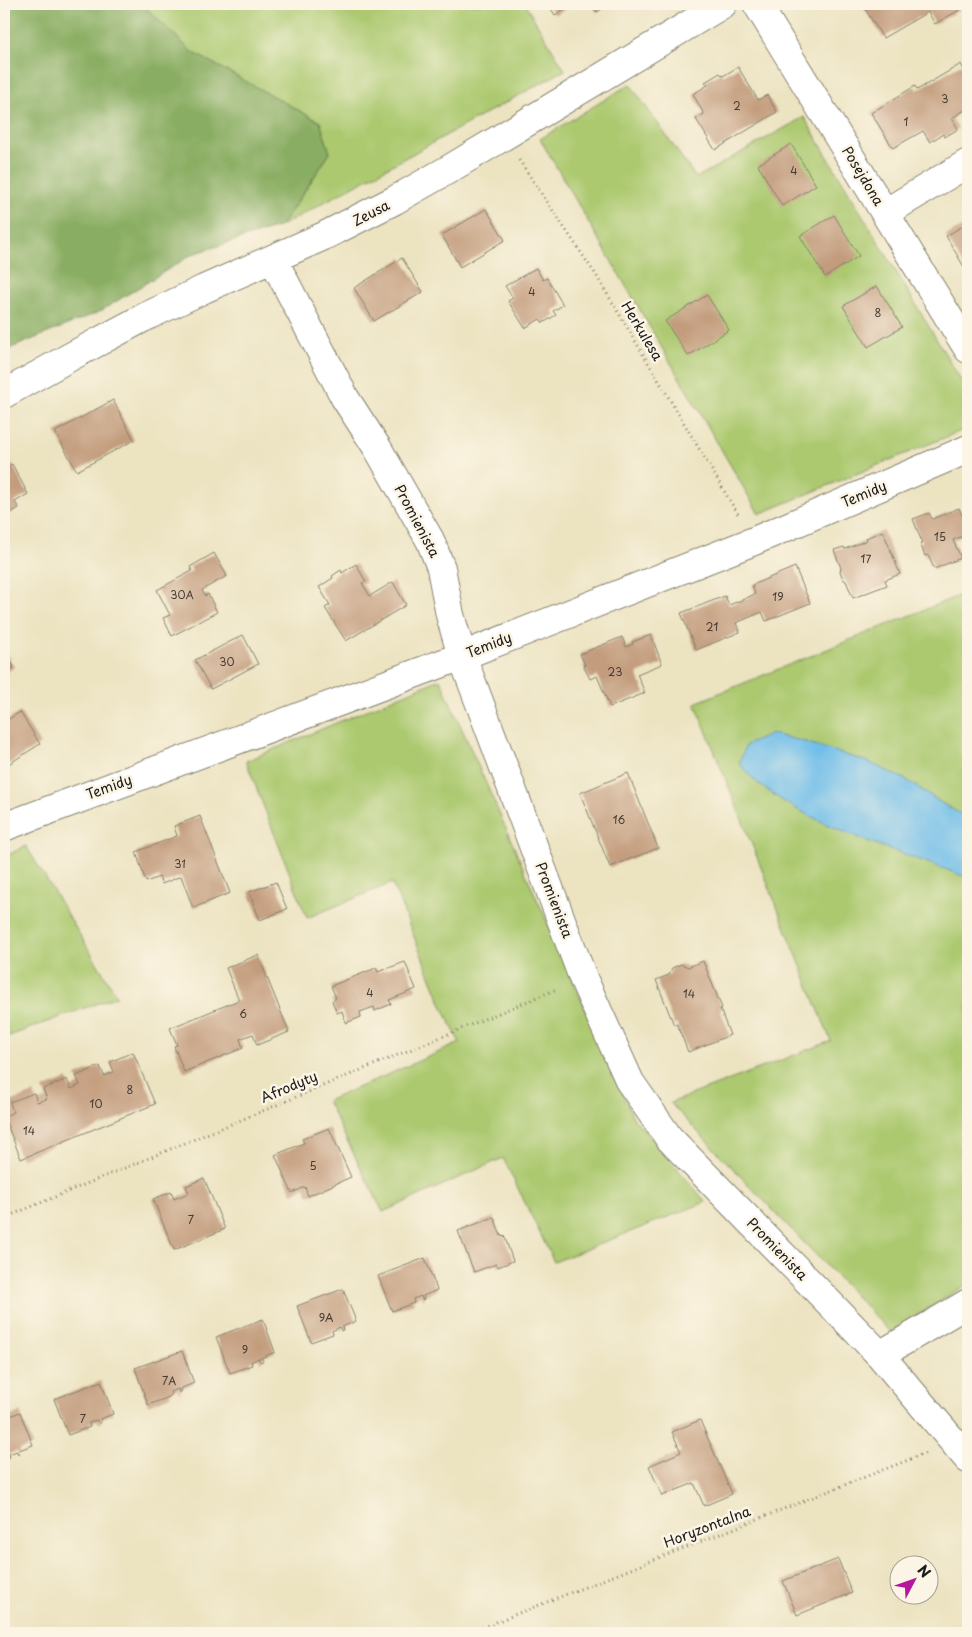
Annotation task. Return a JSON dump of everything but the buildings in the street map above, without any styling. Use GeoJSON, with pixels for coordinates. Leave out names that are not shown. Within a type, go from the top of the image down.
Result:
{"type":"FeatureCollection","features":[{"type":"Feature","properties":{"kind":"street","name":"Zeusa"},"geometry":{"type":"LineString","coordinates":[[4,394],[70,356],[143,318],[376,211],[505,136],[722,4]]}},
{"type":"Feature","properties":{"kind":"street","name":"Posejdona"},"geometry":{"type":"LineString","coordinates":[[757,4],[968,349]]}},
{"type":"Feature","properties":{"kind":"street"},"geometry":{"type":"LineString","coordinates":[[885,213],[968,163]]}},
{"type":"Feature","properties":{"kind":"street","name":"Promienista"},"geometry":{"type":"LineString","coordinates":[[273,259],[345,398],[378,449],[430,540],[441,568],[450,615],[462,656],[583,978],[630,1082],[669,1138],[880,1355],[961,1450]]}},
{"type":"Feature","properties":{"kind":"street","name":"Temidy"},"geometry":{"type":"LineString","coordinates":[[4,827],[462,656],[754,541],[968,450]]}},
{"type":"Feature","properties":{"kind":"street"},"geometry":{"type":"LineString","coordinates":[[880,1355],[968,1303]]}},
{"type":"Feature","properties":{"kind":"path","name":"Herkulesa"},"geometry":{"type":"LineString","coordinates":[[505,136],[524,169],[596,275],[754,541]]}},
{"type":"Feature","properties":{"kind":"path","name":"Afrodyty"},"geometry":{"type":"LineString","coordinates":[[4,1218],[583,978]]}},
{"type":"Feature","properties":{"kind":"path","name":"Horyzontalna"},"geometry":{"type":"LineString","coordinates":[[468,1633],[961,1450]]}},
{"type":"Feature","properties":{"kind":"green space"},"geometry":{"type":"Polygon","coordinates":[[[4,4],[142,4],[192,52],[320,122],[330,153],[281,226],[193,254],[99,312],[4,351],[4,4]]]}},
{"type":"Feature","properties":{"kind":"green space"},"geometry":{"type":"Polygon","coordinates":[[[142,4],[525,4],[565,70],[281,226],[330,153],[320,122],[192,52],[142,4]]]}},
{"type":"Feature","properties":{"kind":"green space"},"geometry":{"type":"Polygon","coordinates":[[[630,84],[696,178],[804,117],[968,392],[968,428],[759,514],[540,139],[630,84]]]}},
{"type":"Feature","properties":{"kind":"green space"},"geometry":{"type":"Polygon","coordinates":[[[968,592],[968,1284],[890,1332],[670,1103],[831,1041],[695,703],[968,592]]]}},
{"type":"Feature","properties":{"kind":"green space"},"geometry":{"type":"Polygon","coordinates":[[[440,679],[633,1117],[706,1202],[554,1262],[503,1158],[383,1212],[327,1101],[460,1043],[444,1010],[392,883],[307,918],[246,761],[440,679]]]}},
{"type":"Feature","properties":{"kind":"green space"},"geometry":{"type":"Polygon","coordinates":[[[26,846],[117,996],[4,1038],[4,857],[26,846]]]}},
{"type":"Feature","properties":{"kind":"water"},"geometry":{"type":"Polygon","coordinates":[[[772,734],[802,741],[868,762],[907,780],[968,818],[968,878],[834,827],[783,801],[760,785],[739,763],[746,745],[772,734]]]}}]}
